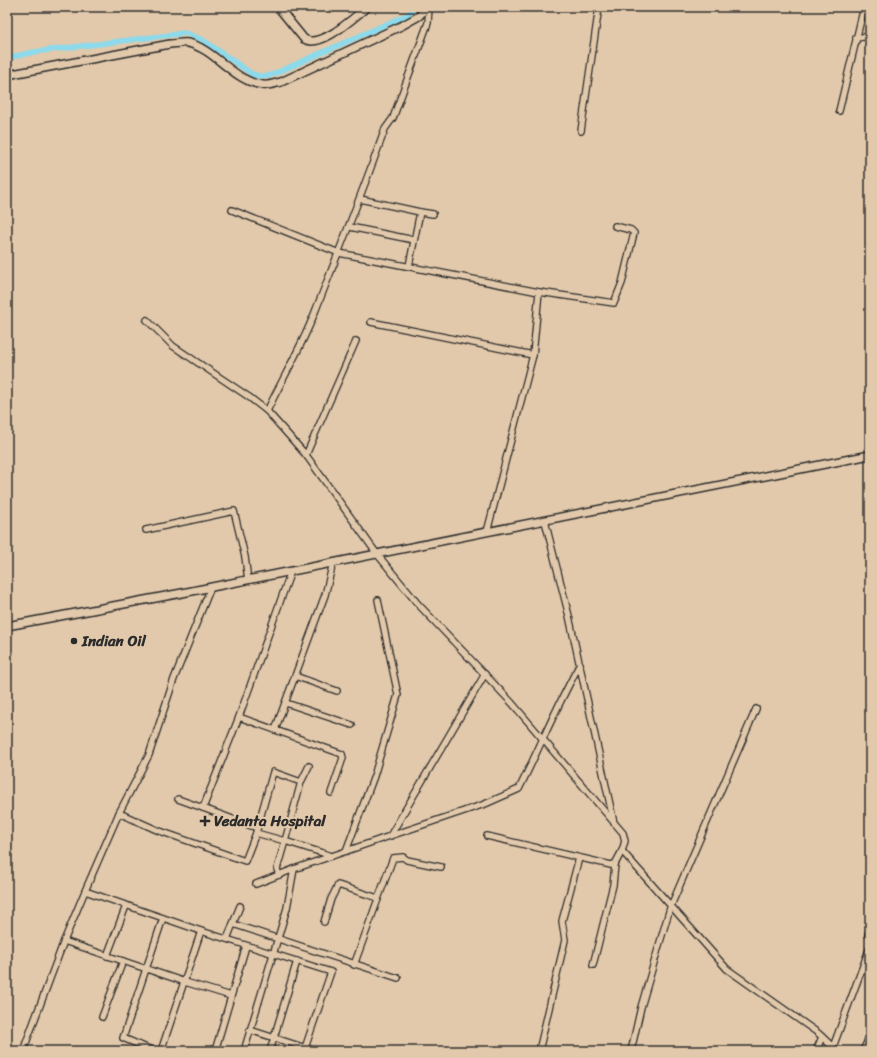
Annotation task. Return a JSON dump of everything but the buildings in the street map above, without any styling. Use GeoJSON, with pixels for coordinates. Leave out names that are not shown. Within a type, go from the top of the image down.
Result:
{"type":"FeatureCollection","features":[{"type":"Feature","properties":{"kind":"main road"},"geometry":{"type":"LineString","coordinates":[[279,8],[304,40],[309,42],[317,41],[328,36],[367,7]]}},
{"type":"Feature","properties":{"kind":"main road"},"geometry":{"type":"LineString","coordinates":[[7,75],[170,44],[188,43],[204,51],[237,74],[253,82],[264,85],[281,82],[403,25],[420,16],[428,7]]}},
{"type":"Feature","properties":{"kind":"main road"},"geometry":{"type":"LineString","coordinates":[[7,626],[248,580],[870,455]]}},
{"type":"Feature","properties":{"kind":"street"},"geometry":{"type":"LineString","coordinates":[[267,411],[315,313],[328,277],[350,227],[385,129],[393,118],[428,24],[428,7]]}},
{"type":"Feature","properties":{"kind":"street"},"geometry":{"type":"LineString","coordinates":[[581,131],[599,7]]}},
{"type":"Feature","properties":{"kind":"street"},"geometry":{"type":"LineString","coordinates":[[839,111],[856,38],[865,7]]}},
{"type":"Feature","properties":{"kind":"street"},"geometry":{"type":"LineString","coordinates":[[856,38],[870,36]]}},
{"type":"Feature","properties":{"kind":"street"},"geometry":{"type":"LineString","coordinates":[[360,199],[433,214]]}},
{"type":"Feature","properties":{"kind":"street"},"geometry":{"type":"LineString","coordinates":[[232,210],[339,253],[539,292],[614,303],[622,283],[634,233],[631,230],[615,226]]}},
{"type":"Feature","properties":{"kind":"street"},"geometry":{"type":"LineString","coordinates":[[409,266],[420,212]]}},
{"type":"Feature","properties":{"kind":"street"},"geometry":{"type":"LineString","coordinates":[[350,227],[414,240]]}},
{"type":"Feature","properties":{"kind":"street"},"geometry":{"type":"LineString","coordinates":[[487,532],[533,355],[539,292]]}},
{"type":"Feature","properties":{"kind":"street"},"geometry":{"type":"LineString","coordinates":[[147,320],[173,346],[249,397],[267,411],[306,455],[377,554],[418,604],[485,674],[623,833],[625,841],[622,851],[615,864],[613,886],[593,965]]}},
{"type":"Feature","properties":{"kind":"street"},"geometry":{"type":"LineString","coordinates":[[371,322],[533,355]]}},
{"type":"Feature","properties":{"kind":"street"},"geometry":{"type":"LineString","coordinates":[[306,455],[356,341]]}},
{"type":"Feature","properties":{"kind":"street"},"geometry":{"type":"LineString","coordinates":[[146,530],[234,511],[245,557],[248,580]]}},
{"type":"Feature","properties":{"kind":"street"},"geometry":{"type":"LineString","coordinates":[[545,521],[580,664],[614,823]]}},
{"type":"Feature","properties":{"kind":"street"},"geometry":{"type":"LineString","coordinates":[[275,730],[325,595],[333,563]]}},
{"type":"Feature","properties":{"kind":"street"},"geometry":{"type":"LineString","coordinates":[[203,808],[239,716],[291,571]]}},
{"type":"Feature","properties":{"kind":"street"},"geometry":{"type":"LineString","coordinates":[[22,1051],[85,891],[119,813],[149,755],[174,679],[211,587]]}},
{"type":"Feature","properties":{"kind":"street"},"geometry":{"type":"LineString","coordinates":[[346,851],[374,776],[398,695],[378,600]]}},
{"type":"Feature","properties":{"kind":"street"},"geometry":{"type":"LineString","coordinates":[[256,884],[294,869],[485,804],[519,789],[543,740],[557,706],[580,664]]}},
{"type":"Feature","properties":{"kind":"street"},"geometry":{"type":"LineString","coordinates":[[390,836],[485,674]]}},
{"type":"Feature","properties":{"kind":"street"},"geometry":{"type":"LineString","coordinates":[[295,676],[337,691]]}},
{"type":"Feature","properties":{"kind":"street"},"geometry":{"type":"LineString","coordinates":[[286,703],[352,725]]}},
{"type":"Feature","properties":{"kind":"street"},"geometry":{"type":"LineString","coordinates":[[630,1051],[671,906],[756,709]]}},
{"type":"Feature","properties":{"kind":"street"},"geometry":{"type":"LineString","coordinates":[[239,716],[342,754],[343,758],[331,793]]}},
{"type":"Feature","properties":{"kind":"street"},"geometry":{"type":"LineString","coordinates":[[279,875],[277,869],[301,782],[309,766]]}},
{"type":"Feature","properties":{"kind":"street"},"geometry":{"type":"LineString","coordinates":[[119,813],[157,830],[245,861],[273,772],[301,782]]}},
{"type":"Feature","properties":{"kind":"street"},"geometry":{"type":"LineString","coordinates":[[178,799],[285,841],[332,856]]}},
{"type":"Feature","properties":{"kind":"street"},"geometry":{"type":"LineString","coordinates":[[487,836],[611,865],[615,864]]}},
{"type":"Feature","properties":{"kind":"street"},"geometry":{"type":"LineString","coordinates":[[622,851],[727,969],[822,1036],[835,1049],[870,947]]}},
{"type":"Feature","properties":{"kind":"street"},"geometry":{"type":"LineString","coordinates":[[354,964],[393,858],[403,857],[407,860],[441,867]]}},
{"type":"Feature","properties":{"kind":"street"},"geometry":{"type":"LineString","coordinates":[[539,1051],[565,940],[562,922],[579,858]]}},
{"type":"Feature","properties":{"kind":"street"},"geometry":{"type":"LineString","coordinates":[[244,1051],[287,908],[294,869]]}},
{"type":"Feature","properties":{"kind":"street"},"geometry":{"type":"LineString","coordinates":[[324,922],[331,899],[338,885],[378,898]]}},
{"type":"Feature","properties":{"kind":"street"},"geometry":{"type":"LineString","coordinates":[[85,891],[201,932],[330,972],[305,1049]]}},
{"type":"Feature","properties":{"kind":"street"},"geometry":{"type":"LineString","coordinates":[[107,956],[126,906]]}},
{"type":"Feature","properties":{"kind":"street"},"geometry":{"type":"LineString","coordinates":[[227,939],[240,906]]}},
{"type":"Feature","properties":{"kind":"street"},"geometry":{"type":"LineString","coordinates":[[154,1051],[123,1038],[163,918]]}},
{"type":"Feature","properties":{"kind":"street"},"geometry":{"type":"LineString","coordinates":[[233,924],[398,978]]}},
{"type":"Feature","properties":{"kind":"street"},"geometry":{"type":"LineString","coordinates":[[870,928],[868,934],[870,935]]}},
{"type":"Feature","properties":{"kind":"street"},"geometry":{"type":"LineString","coordinates":[[161,1051],[201,932]]}},
{"type":"Feature","properties":{"kind":"street"},"geometry":{"type":"LineString","coordinates":[[64,942],[232,996]]}},
{"type":"Feature","properties":{"kind":"street"},"geometry":{"type":"LineString","coordinates":[[215,1051],[246,946]]}},
{"type":"Feature","properties":{"kind":"street"},"geometry":{"type":"LineString","coordinates":[[102,1017],[123,961]]}},
{"type":"Feature","properties":{"kind":"street"},"geometry":{"type":"LineString","coordinates":[[270,1051],[297,961]]}},
{"type":"Feature","properties":{"kind":"street"},"geometry":{"type":"LineString","coordinates":[[250,1030],[315,1051]]}},
{"type":"Feature","properties":{"kind":"street"},"geometry":{"type":"LineString","coordinates":[[863,1051],[870,1035]]}},
{"type":"Feature","properties":{"kind":"street"},"geometry":{"type":"LineString","coordinates":[[816,1051],[822,1036]]}},
{"type":"Feature","properties":{"kind":"waterway"},"geometry":{"type":"LineString","coordinates":[[7,58],[34,52],[185,33],[203,40],[252,74],[269,76],[407,15],[415,7]]}},
{"type":"Feature","properties":{"kind":"place","name":"Indian Oil"},"geometry":{"type":"Point","coordinates":[74,641]}},
{"type":"Feature","properties":{"kind":"place","name":"Vedanta Hospital"},"geometry":{"type":"Point","coordinates":[205,821]}}]}
